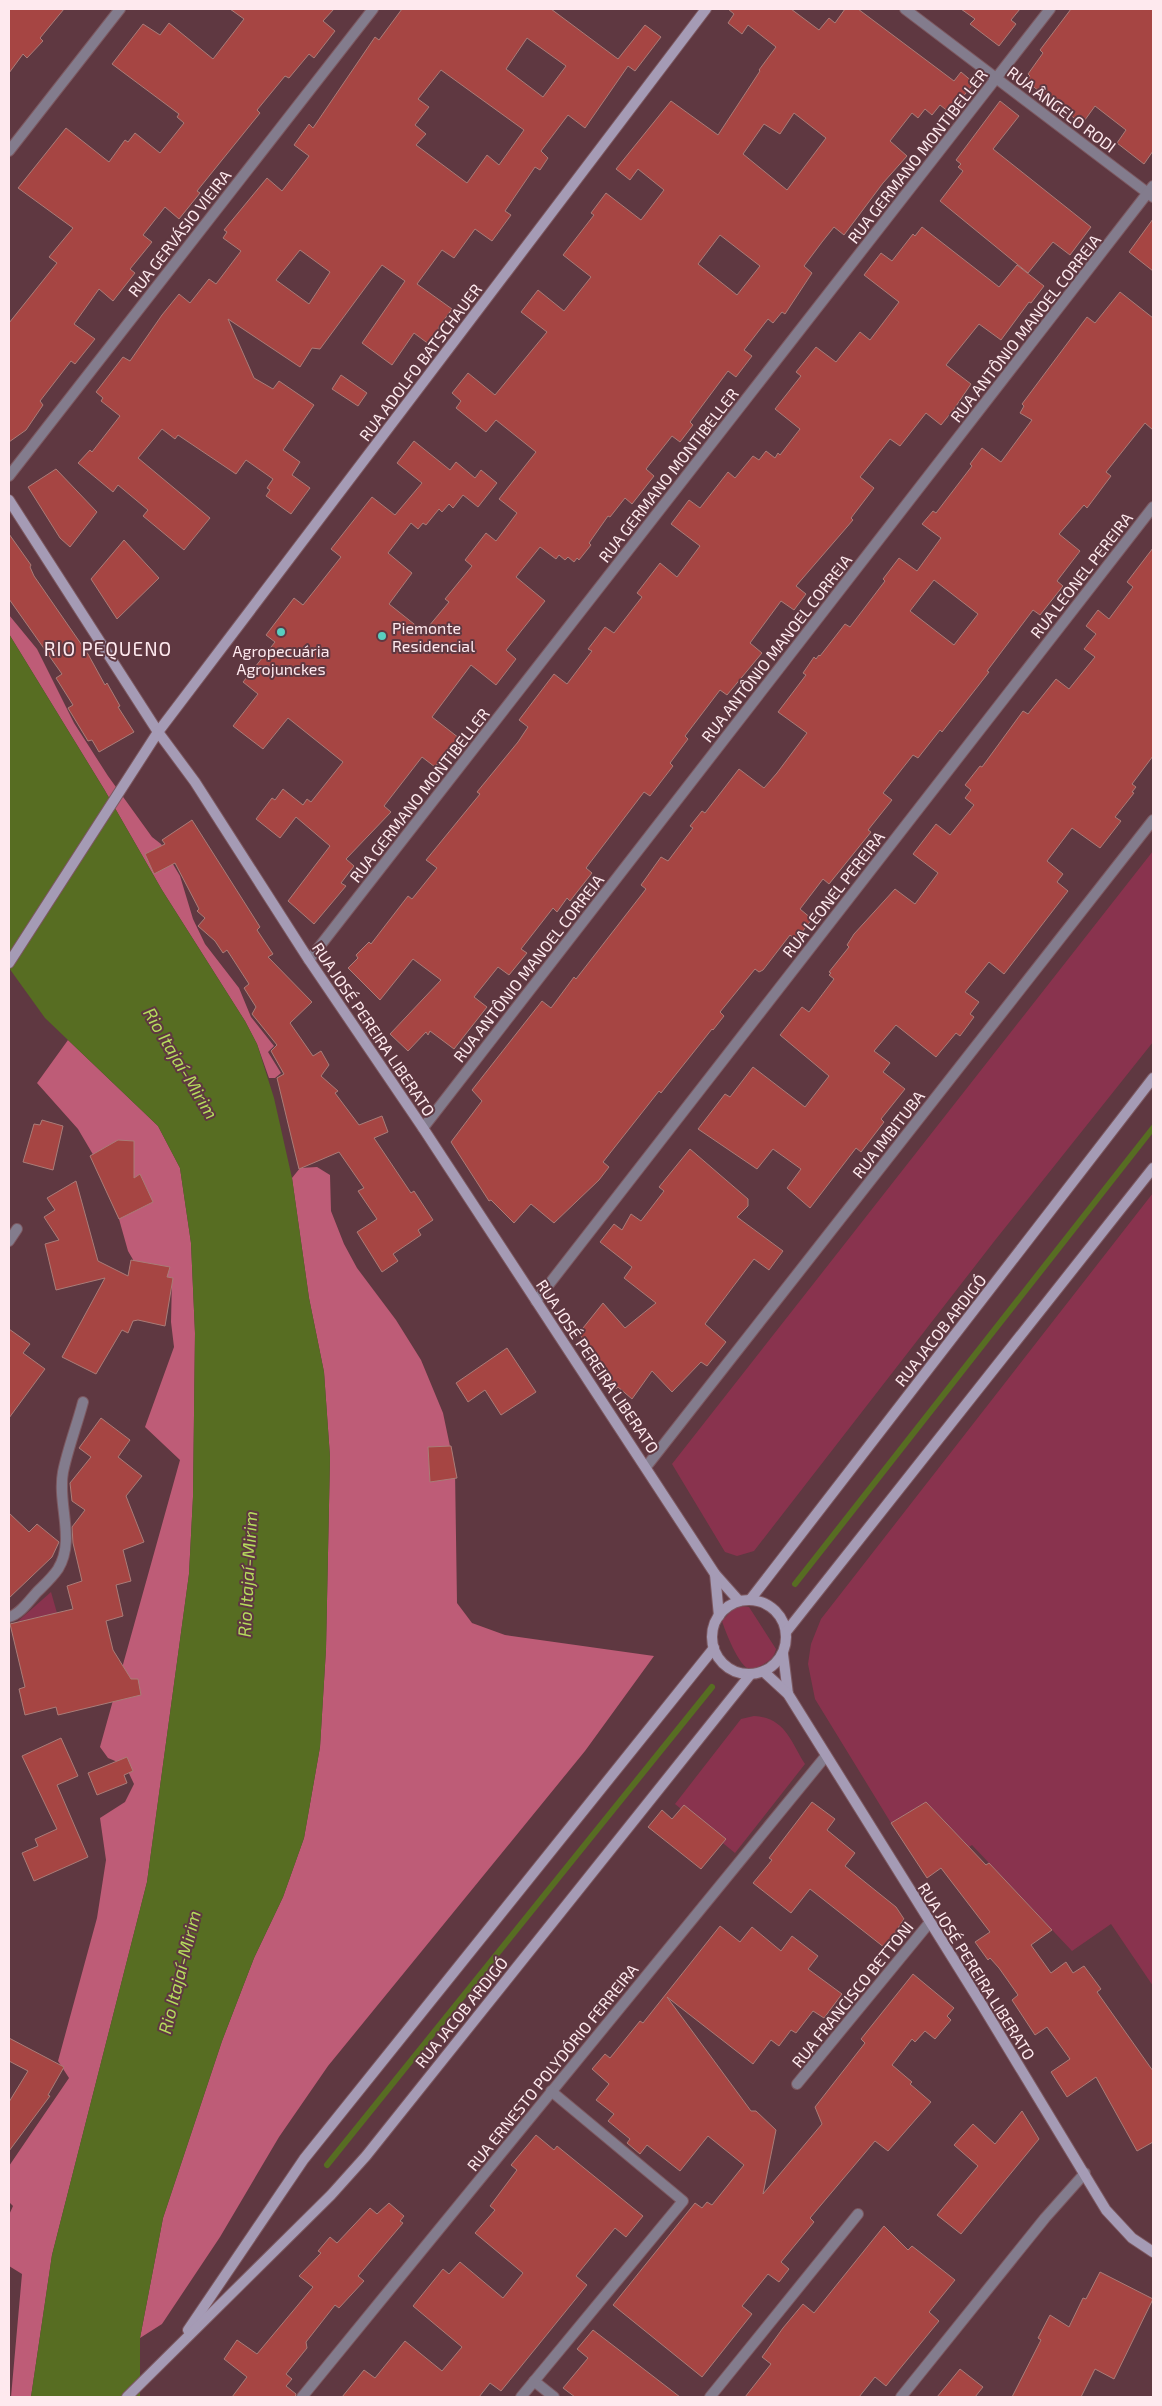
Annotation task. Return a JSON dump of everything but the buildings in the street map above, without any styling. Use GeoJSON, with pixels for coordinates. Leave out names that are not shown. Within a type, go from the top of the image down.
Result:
{"type":"FeatureCollection","features":[{"type":"Feature","properties":{"kind":"main road","name":"RUA ADOLFO BATSCHAUER"},"geometry":{"type":"LineString","coordinates":[[9,964],[158,732],[706,9]]}},
{"type":"Feature","properties":{"kind":"main road","name":"RUA JOSÉ PEREIRA LIBERATO"},"geometry":{"type":"LineString","coordinates":[[9,500],[158,732],[195,782],[310,960],[423,1128],[715,1574],[739,1601]]}},
{"type":"Feature","properties":{"kind":"main road","name":"RUA JACOB ARDIGÓ"},"geometry":{"type":"LineString","coordinates":[[750,1600],[1153,1078]]}},
{"type":"Feature","properties":{"kind":"main road"},"geometry":{"type":"LineString","coordinates":[[786,1632],[1153,1168]]}},
{"type":"Feature","properties":{"kind":"main road","name":"RUA JOSÉ PEREIRA LIBERATO"},"geometry":{"type":"LineString","coordinates":[[715,1574],[719,1616]]}},
{"type":"Feature","properties":{"kind":"main road"},"geometry":{"type":"LineString","coordinates":[[750,1600],[770,1606],[784,1622],[786,1642],[783,1654],[775,1665],[764,1672],[750,1675],[741,1674],[724,1665],[714,1648],[712,1637],[714,1626],[719,1616],[727,1608],[739,1601],[750,1600]]}},
{"type":"Feature","properties":{"kind":"main road","name":"RUA JACOB ARDIGÓ"},"geometry":{"type":"LineString","coordinates":[[174,2349],[304,2159],[714,1648]]}},
{"type":"Feature","properties":{"kind":"main road","name":"RUA JOSÉ PEREIRA LIBERATO"},"geometry":{"type":"LineString","coordinates":[[783,1654],[788,1694]]}},
{"type":"Feature","properties":{"kind":"main road","name":"RUA JOSÉ PEREIRA LIBERATO"},"geometry":{"type":"LineString","coordinates":[[764,1672],[788,1694],[825,1757],[930,1922],[1106,2210],[1132,2238],[1153,2252]]}},
{"type":"Feature","properties":{"kind":"main road","name":"RUA JACOB ARDIGÓ"},"geometry":{"type":"LineString","coordinates":[[127,2397],[331,2195],[366,2156],[750,1675]]}},
{"type":"Feature","properties":{"kind":"street"},"geometry":{"type":"LineString","coordinates":[[9,151],[120,9]]}},
{"type":"Feature","properties":{"kind":"street","name":"RUA GERVÁSIO VIEIRA"},"geometry":{"type":"LineString","coordinates":[[9,476],[373,9]]}},
{"type":"Feature","properties":{"kind":"street","name":"RUA ÂNGELO RODI"},"geometry":{"type":"LineString","coordinates":[[905,9],[1151,192]]}},
{"type":"Feature","properties":{"kind":"street","name":"RUA GERMANO MONTIBELLER"},"geometry":{"type":"LineString","coordinates":[[310,960],[1050,9]]}},
{"type":"Feature","properties":{"kind":"street","name":"RUA ANTÔNIO MANOEL CORREIA"},"geometry":{"type":"LineString","coordinates":[[423,1128],[1151,192]]}},
{"type":"Feature","properties":{"kind":"street","name":"RUA LEONEL PEREIRA"},"geometry":{"type":"LineString","coordinates":[[536,1301],[1153,507]]}},
{"type":"Feature","properties":{"kind":"street","name":"RUA IMBITUBA"},"geometry":{"type":"LineString","coordinates":[[646,1467],[1153,820]]}},
{"type":"Feature","properties":{"kind":"street"},"geometry":{"type":"LineString","coordinates":[[9,1241],[17,1229]]}},
{"type":"Feature","properties":{"kind":"street"},"geometry":{"type":"LineString","coordinates":[[9,1617],[14,1616],[54,1575],[62,1561],[66,1543],[62,1502],[63,1473],[83,1402]]}},
{"type":"Feature","properties":{"kind":"street","name":"RUA ERNESTO POLYDÓRIO FERREIRA"},"geometry":{"type":"LineString","coordinates":[[302,2397],[825,1757]]}},
{"type":"Feature","properties":{"kind":"street","name":"RUA FRANCISCO BETTONI"},"geometry":{"type":"LineString","coordinates":[[797,2084],[930,1922]]}},
{"type":"Feature","properties":{"kind":"street"},"geometry":{"type":"LineString","coordinates":[[521,2397],[683,2201],[551,2091]]}},
{"type":"Feature","properties":{"kind":"street"},"geometry":{"type":"LineString","coordinates":[[901,2397],[1045,2218],[1085,2173]]}},
{"type":"Feature","properties":{"kind":"street"},"geometry":{"type":"LineString","coordinates":[[710,2397],[858,2214]]}},
{"type":"Feature","properties":{"kind":"street"},"geometry":{"type":"LineString","coordinates":[[534,2381],[554,2397]]}},
{"type":"Feature","properties":{"kind":"shaded area"},"geometry":{"type":"Polygon","coordinates":[[[9,615],[37,649],[74,723],[108,776],[152,837],[161,844],[180,876],[193,919],[205,944],[239,988],[251,1017],[274,1046],[268,1052],[281,1073],[275,1078],[269,1078],[257,1044],[245,1021],[162,890],[104,789],[9,634],[9,615]]]}},
{"type":"Feature","properties":{"kind":"shaded area"},"geometry":{"type":"Polygon","coordinates":[[[1153,851],[1153,1042],[996,1239],[754,1551],[737,1556],[725,1552],[672,1464],[1153,851]]]}},
{"type":"Feature","properties":{"kind":"shaded area"},"geometry":{"type":"Polygon","coordinates":[[[68,1040],[158,1126],[180,1168],[191,1243],[195,1333],[193,1497],[189,1574],[147,1882],[52,2255],[31,2397],[11,2397],[22,2274],[9,2266],[9,2215],[13,2206],[9,2202],[9,2166],[69,2078],[58,2061],[97,1918],[106,1860],[100,1818],[125,1802],[134,1784],[125,1765],[108,1758],[100,1747],[180,1460],[145,1427],[174,1347],[171,1322],[172,1278],[139,1270],[128,1251],[108,1180],[78,1129],[37,1083],[68,1040]]]}},
{"type":"Feature","properties":{"kind":"shaded area"},"geometry":{"type":"Polygon","coordinates":[[[317,1167],[330,1175],[331,1211],[344,1244],[357,1268],[396,1320],[421,1360],[443,1413],[455,1470],[457,1603],[472,1623],[505,1635],[654,1656],[585,1751],[328,2066],[279,2137],[220,2237],[162,2324],[140,2338],[163,2218],[222,2041],[254,1958],[283,1897],[304,1838],[320,1747],[326,1649],[330,1457],[324,1372],[309,1298],[292,1178],[300,1168],[317,1167]]]}},
{"type":"Feature","properties":{"kind":"shaded area"},"geometry":{"type":"Polygon","coordinates":[[[1153,1193],[1153,1986],[1111,1924],[1072,1951],[972,1845],[969,1847],[926,1802],[891,1823],[815,1699],[808,1664],[811,1644],[821,1619],[1153,1193]]]}},
{"type":"Feature","properties":{"kind":"shaded area"},"geometry":{"type":"Polygon","coordinates":[[[51,1592],[57,1613],[17,1622],[51,1592]]]}},
{"type":"Feature","properties":{"kind":"shaded area"},"geometry":{"type":"Polygon","coordinates":[[[741,1606],[749,1607],[776,1649],[770,1659],[753,1669],[749,1669],[741,1662],[722,1621],[734,1608],[741,1606]]]}},
{"type":"Feature","properties":{"kind":"shaded area"},"geometry":{"type":"Polygon","coordinates":[[[754,1716],[773,1721],[780,1726],[786,1732],[805,1764],[735,1853],[675,1804],[741,1719],[754,1716]]]}},
{"type":"Feature","properties":{"kind":"water","name":"Rio Itajaí-Mirim"},"geometry":{"type":"Polygon","coordinates":[[[9,634],[104,789],[162,890],[245,1021],[257,1044],[274,1098],[292,1178],[309,1298],[324,1372],[330,1457],[326,1649],[320,1747],[304,1838],[283,1897],[254,1958],[222,2041],[163,2218],[140,2338],[140,2397],[31,2397],[52,2255],[147,1882],[189,1574],[193,1497],[195,1333],[191,1243],[180,1168],[158,1126],[45,1018],[9,968],[9,634]]]}},
{"type":"Feature","properties":{"kind":"waterway"},"geometry":{"type":"LineString","coordinates":[[795,1584],[1153,1128]]}},
{"type":"Feature","properties":{"kind":"waterway"},"geometry":{"type":"LineString","coordinates":[[327,2165],[712,1687]]}},
{"type":"Feature","properties":{"kind":"place","name":"Agropecuária Agrojunckes"},"geometry":{"type":"Point","coordinates":[281,632]}},
{"type":"Feature","properties":{"kind":"place","name":"Piemonte Residencial"},"geometry":{"type":"Point","coordinates":[382,636]}},
{"type":"Feature","properties":{"kind":"district","name":"RIO PEQUENO"},"geometry":{"type":"Point","coordinates":[108,648]}}]}
